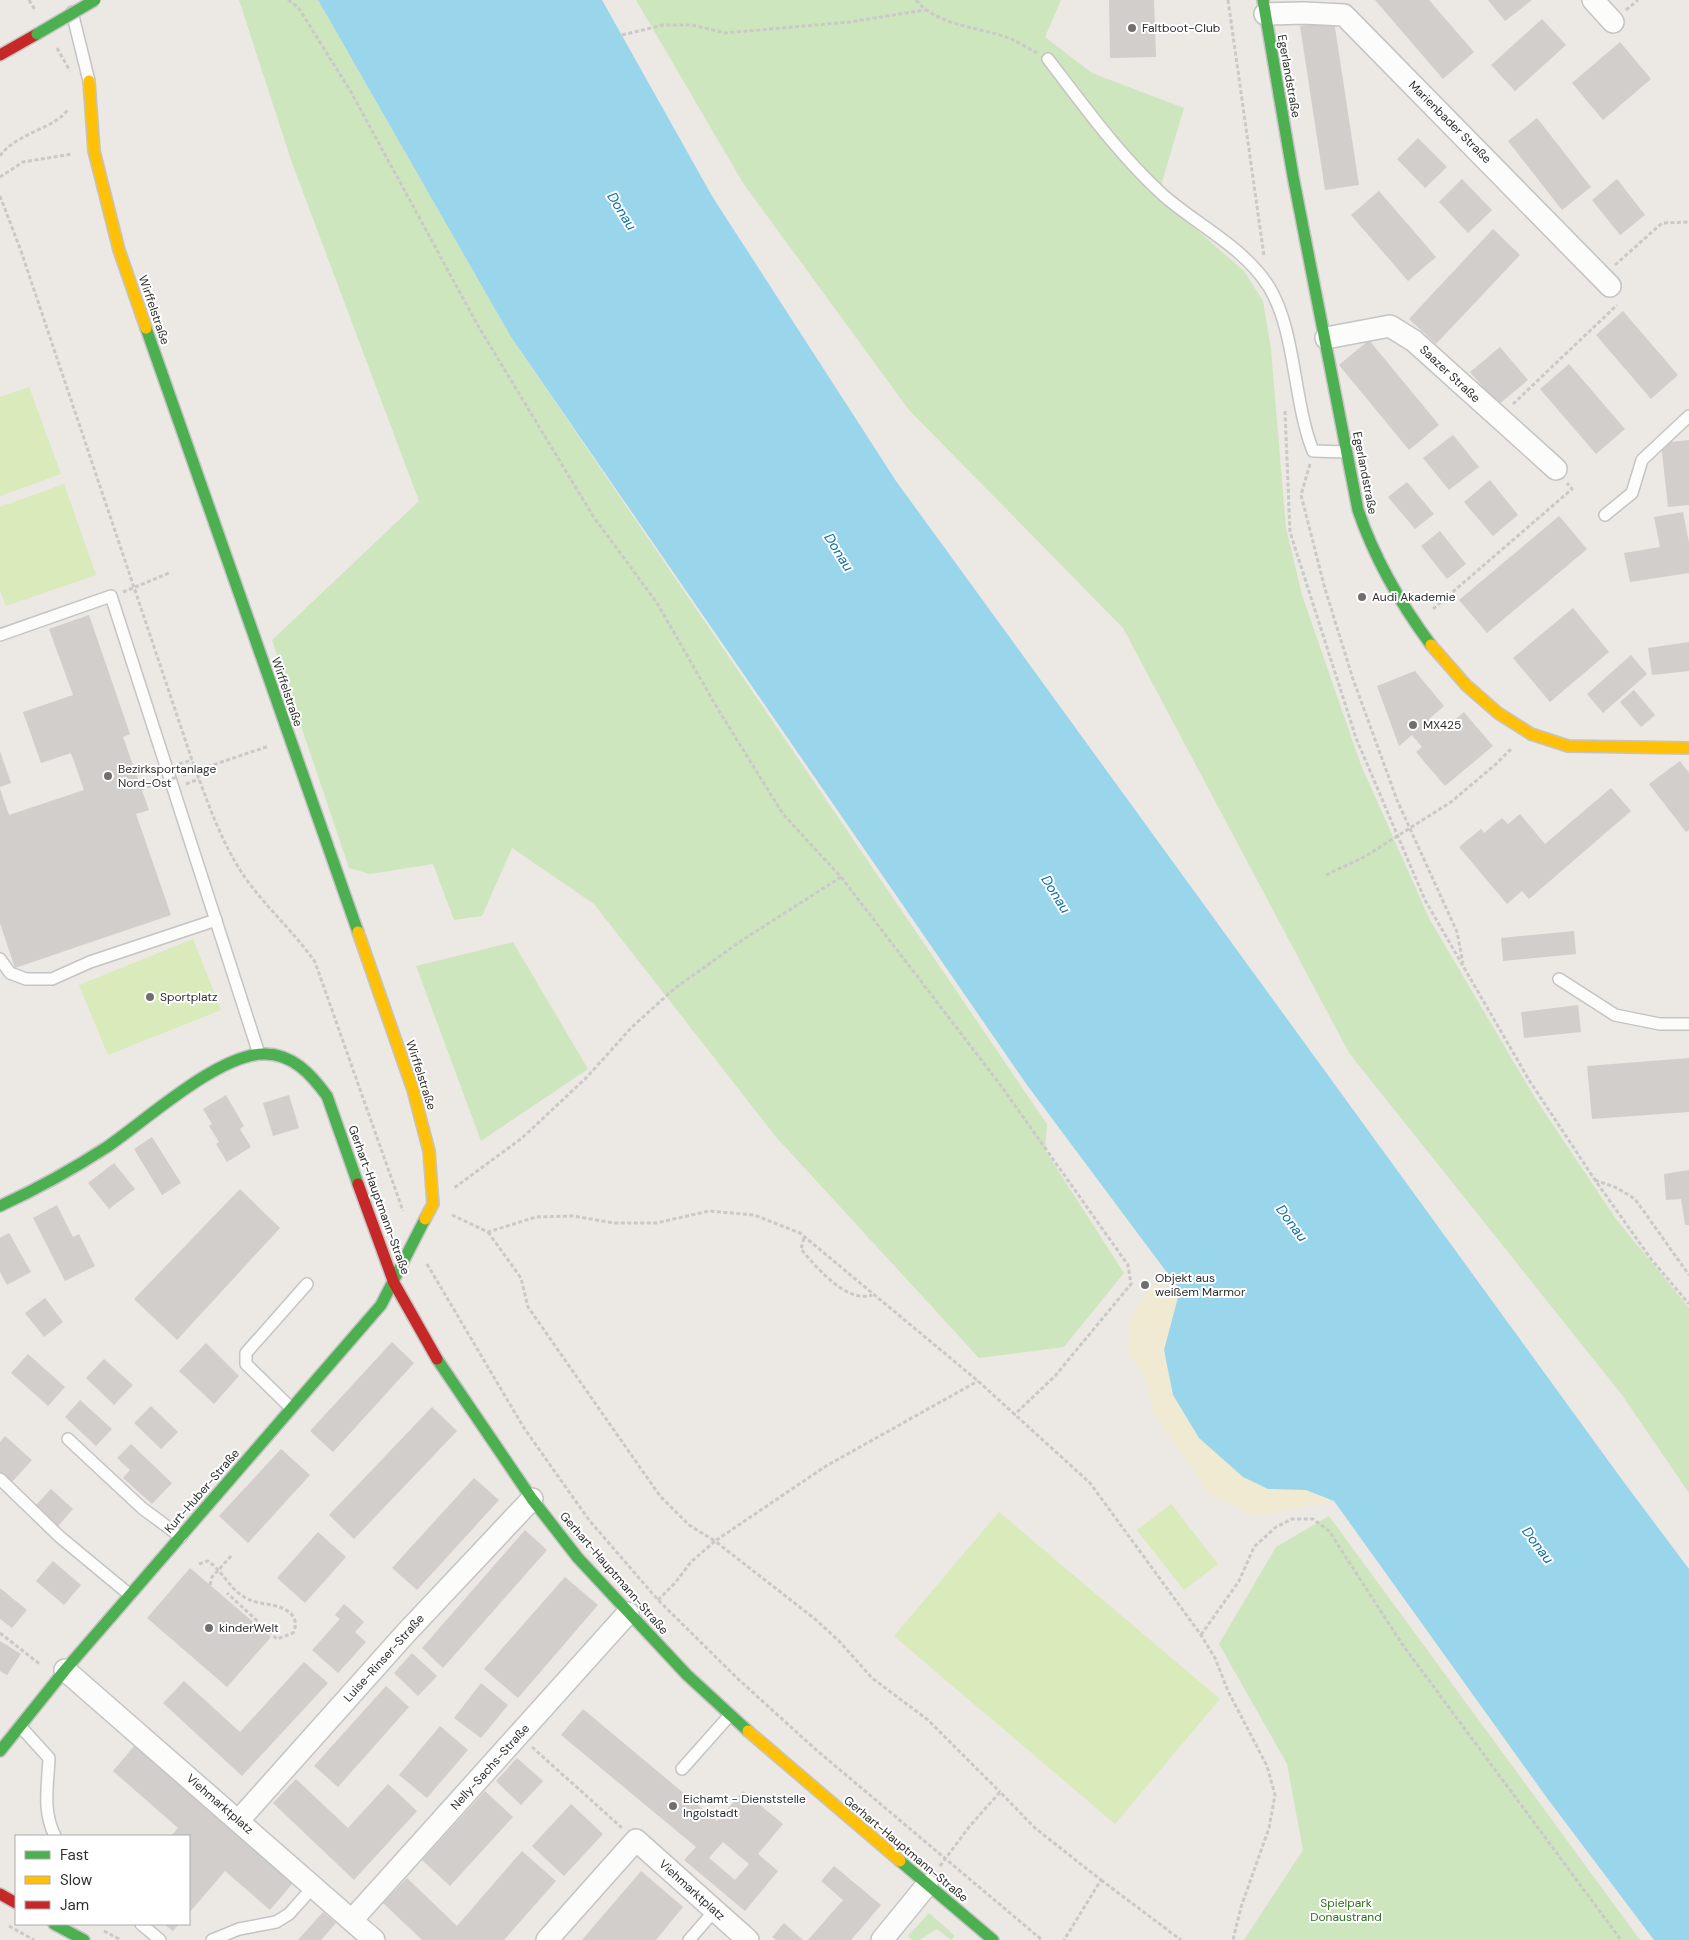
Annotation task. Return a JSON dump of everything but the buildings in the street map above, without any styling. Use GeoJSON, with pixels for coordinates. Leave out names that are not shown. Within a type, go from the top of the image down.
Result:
{"type":"FeatureCollection","features":[{"type":"Feature","properties":{"kind":"main road"},"geometry":{"type":"LineString","coordinates":[[0,55],[95,0]]}},
{"type":"Feature","properties":{"kind":"main road","name":"Egerlandstraße"},"geometry":{"type":"LineString","coordinates":[[1264,7],[1293,176],[1326,338],[1346,452],[1364,535],[1388,585],[1416,624],[1473,691],[1504,718],[1527,730],[1563,744],[1655,750],[1689,748]]}},
{"type":"Feature","properties":{"kind":"main road"},"geometry":{"type":"LineString","coordinates":[[89,81],[94,151]]}},
{"type":"Feature","properties":{"kind":"main road","name":"Wirffelstraße"},"geometry":{"type":"LineString","coordinates":[[94,151],[119,250],[413,1090],[429,1151],[433,1204]]}},
{"type":"Feature","properties":{"kind":"main road"},"geometry":{"type":"LineString","coordinates":[[0,1206],[56,1178],[108,1146],[222,1067],[259,1054]]}},
{"type":"Feature","properties":{"kind":"main road","name":"Gerhart-Hauptmann-Straße"},"geometry":{"type":"LineString","coordinates":[[259,1054],[279,1054],[299,1064],[314,1077],[327,1096],[394,1283],[440,1364],[532,1499],[578,1558],[687,1675],[927,1885],[975,1930],[993,1940]]}},
{"type":"Feature","properties":{"kind":"main road","name":"Kurt-Huber-Straße"},"geometry":{"type":"LineString","coordinates":[[0,1751],[65,1670],[381,1305],[433,1204]]}},
{"type":"Feature","properties":{"kind":"main road"},"geometry":{"type":"LineString","coordinates":[[0,1894],[15,1902]]}},
{"type":"Feature","properties":{"kind":"main road"},"geometry":{"type":"LineString","coordinates":[[56,1925],[84,1940]]}},
{"type":"Feature","properties":{"kind":"street"},"geometry":{"type":"LineString","coordinates":[[1593,0],[1613,22]]}},
{"type":"Feature","properties":{"kind":"street","name":"Marienbader Straße"},"geometry":{"type":"LineString","coordinates":[[1264,7],[1304,13],[1344,15],[1606,281]]}},
{"type":"Feature","properties":{"kind":"street","name":"Saazer Straße"},"geometry":{"type":"LineString","coordinates":[[1326,338],[1390,326],[1414,341],[1556,469]]}},
{"type":"Feature","properties":{"kind":"street","name":"Luise-Rinser-Straße"},"geometry":{"type":"LineString","coordinates":[[239,1820],[406,1634],[532,1499]]}},
{"type":"Feature","properties":{"kind":"street","name":"Nelly-Sachs-Straße"},"geometry":{"type":"LineString","coordinates":[[352,1920],[628,1613]]}},
{"type":"Feature","properties":{"kind":"street","name":"Viehmarktplatz"},"geometry":{"type":"LineString","coordinates":[[65,1670],[239,1820],[374,1940]]}},
{"type":"Feature","properties":{"kind":"street"},"geometry":{"type":"LineString","coordinates":[[547,1940],[636,1840]]}},
{"type":"Feature","properties":{"kind":"street","name":"Viehmarktplatz"},"geometry":{"type":"LineString","coordinates":[[636,1840],[748,1940]]}},
{"type":"Feature","properties":{"kind":"street"},"geometry":{"type":"LineString","coordinates":[[882,1940],[927,1885]]}},
{"type":"Feature","properties":{"kind":"lane"},"geometry":{"type":"LineString","coordinates":[[68,0],[89,81]]}},
{"type":"Feature","properties":{"kind":"lane"},"geometry":{"type":"LineString","coordinates":[[1048,59],[1102,131],[1163,195],[1247,260],[1268,287],[1282,318],[1304,429],[1314,451],[1346,452]]}},
{"type":"Feature","properties":{"kind":"lane"},"geometry":{"type":"LineString","coordinates":[[1605,515],[1632,493],[1642,460],[1689,416]]}},
{"type":"Feature","properties":{"kind":"lane"},"geometry":{"type":"LineString","coordinates":[[0,635],[111,596],[259,1054]]}},
{"type":"Feature","properties":{"kind":"lane"},"geometry":{"type":"LineString","coordinates":[[0,959],[10,973],[26,980],[52,979],[90,962],[216,920]]}},
{"type":"Feature","properties":{"kind":"lane"},"geometry":{"type":"LineString","coordinates":[[1559,979],[1614,1015],[1660,1024],[1689,1024]]}},
{"type":"Feature","properties":{"kind":"lane"},"geometry":{"type":"LineString","coordinates":[[291,1408],[246,1364],[246,1353],[307,1284]]}},
{"type":"Feature","properties":{"kind":"lane"},"geometry":{"type":"LineString","coordinates":[[68,1439],[142,1508],[180,1537]]}},
{"type":"Feature","properties":{"kind":"lane"},"geometry":{"type":"LineString","coordinates":[[0,1479],[60,1537],[130,1595]]}},
{"type":"Feature","properties":{"kind":"lane"},"geometry":{"type":"LineString","coordinates":[[682,1769],[730,1714]]}},
{"type":"Feature","properties":{"kind":"lane"},"geometry":{"type":"LineString","coordinates":[[20,1726],[49,1758],[46,1806],[49,1824],[55,1835]]}},
{"type":"Feature","properties":{"kind":"lane"},"geometry":{"type":"LineString","coordinates":[[212,1940],[239,1929],[276,1922],[289,1914],[314,1886]]}},
{"type":"Feature","properties":{"kind":"lane"},"geometry":{"type":"LineString","coordinates":[[689,1940],[715,1910]]}},
{"type":"Feature","properties":{"kind":"lane"},"geometry":{"type":"LineString","coordinates":[[142,1925],[160,1940]]}},
{"type":"Feature","properties":{"kind":"path"},"geometry":{"type":"LineString","coordinates":[[29,0],[39,17]]}},
{"type":"Feature","properties":{"kind":"path"},"geometry":{"type":"LineString","coordinates":[[288,0],[298,7],[351,92],[478,324],[593,516],[657,603],[719,711],[783,814],[842,877],[999,1083],[1128,1265],[1131,1284],[1055,1376],[1014,1415]]}},
{"type":"Feature","properties":{"kind":"path"},"geometry":{"type":"LineString","coordinates":[[916,0],[924,10],[937,17],[1010,38],[1048,59]]}},
{"type":"Feature","properties":{"kind":"path"},"geometry":{"type":"LineString","coordinates":[[1228,0],[1268,287]]}},
{"type":"Feature","properties":{"kind":"path"},"geometry":{"type":"LineString","coordinates":[[622,34],[663,25],[692,25],[725,33],[849,22],[924,10]]}},
{"type":"Feature","properties":{"kind":"path"},"geometry":{"type":"LineString","coordinates":[[53,42],[72,75]]}},
{"type":"Feature","properties":{"kind":"path"},"geometry":{"type":"LineString","coordinates":[[0,156],[7,146],[60,118],[67,111],[69,104]]}},
{"type":"Feature","properties":{"kind":"path"},"geometry":{"type":"LineString","coordinates":[[0,177],[22,162],[94,151]]}},
{"type":"Feature","properties":{"kind":"path"},"geometry":{"type":"LineString","coordinates":[[1498,418],[1621,301],[1606,281],[1662,224],[1689,222]]}},
{"type":"Feature","properties":{"kind":"path"},"geometry":{"type":"LineString","coordinates":[[1285,409],[1290,532],[1356,738],[1425,900],[1529,1080],[1595,1180],[1651,1259],[1689,1304]]}},
{"type":"Feature","properties":{"kind":"path"},"geometry":{"type":"LineString","coordinates":[[1314,451],[1301,495],[1322,579],[1353,679],[1397,800],[1457,932],[1463,966]]}},
{"type":"Feature","properties":{"kind":"path"},"geometry":{"type":"LineString","coordinates":[[1416,624],[1572,489],[1556,469]]}},
{"type":"Feature","properties":{"kind":"path"},"geometry":{"type":"LineString","coordinates":[[134,588],[169,573]]}},
{"type":"Feature","properties":{"kind":"path"},"geometry":{"type":"LineString","coordinates":[[1326,875],[1366,856],[1451,802],[1496,764],[1527,730]]}},
{"type":"Feature","properties":{"kind":"path"},"geometry":{"type":"LineString","coordinates":[[142,788],[289,740]]}},
{"type":"Feature","properties":{"kind":"path"},"geometry":{"type":"LineString","coordinates":[[842,877],[744,939],[675,988],[632,1027],[587,1078],[522,1138],[433,1204],[488,1232],[521,1278],[528,1307],[660,1496],[689,1525],[715,1541],[815,1619],[840,1642],[872,1678],[928,1720],[1035,1828],[1181,1940]]}},
{"type":"Feature","properties":{"kind":"path"},"geometry":{"type":"LineString","coordinates":[[1595,1180],[1617,1188],[1635,1199],[1689,1275]]}},
{"type":"Feature","properties":{"kind":"path"},"geometry":{"type":"LineString","coordinates":[[488,1232],[536,1218],[574,1216],[614,1223],[656,1223],[708,1211],[754,1215],[800,1233],[872,1295],[978,1381],[1090,1483],[1201,1635],[1215,1658],[1228,1691],[1267,1766],[1276,1795],[1269,1828],[1240,1907],[1233,1940]]}},
{"type":"Feature","properties":{"kind":"path"},"geometry":{"type":"LineString","coordinates":[[804,1238],[801,1248],[822,1273],[855,1295],[864,1298],[872,1295]]}},
{"type":"Feature","properties":{"kind":"path"},"geometry":{"type":"LineString","coordinates":[[658,1600],[675,1583],[691,1562],[715,1541],[826,1466],[978,1381]]}},
{"type":"Feature","properties":{"kind":"path"},"geometry":{"type":"LineString","coordinates":[[1201,1635],[1239,1581],[1254,1547],[1276,1527],[1292,1519],[1313,1519],[1328,1531],[1402,1644],[1621,1940]]}},
{"type":"Feature","properties":{"kind":"path"},"geometry":{"type":"LineString","coordinates":[[210,1586],[212,1577],[232,1555]]}},
{"type":"Feature","properties":{"kind":"path"},"geometry":{"type":"LineString","coordinates":[[199,1564],[208,1561],[218,1569],[231,1588],[247,1599],[275,1606],[292,1614],[296,1624],[293,1634],[277,1639],[227,1594]]}},
{"type":"Feature","properties":{"kind":"path"},"geometry":{"type":"LineString","coordinates":[[0,1633],[43,1667],[65,1670]]}},
{"type":"Feature","properties":{"kind":"path"},"geometry":{"type":"LineString","coordinates":[[519,1734],[636,1840]]}},
{"type":"Feature","properties":{"kind":"path"},"geometry":{"type":"LineString","coordinates":[[927,1885],[970,1827],[1000,1792]]}},
{"type":"Feature","properties":{"kind":"path"},"geometry":{"type":"LineString","coordinates":[[1064,1940],[1101,1880]]}},
{"type":"Feature","properties":{"kind":"path"},"geometry":{"type":"LineString","coordinates":[[7,1924],[34,1940]]}},
{"type":"Feature","properties":{"kind":"green space"},"geometry":{"type":"Polygon","coordinates":[[[239,0],[318,0],[511,337],[1047,1124],[1045,1150],[1124,1273],[1064,1347],[979,1358],[776,1137],[594,904],[512,848],[482,916],[454,920],[433,864],[370,874],[349,868],[272,640],[419,501],[292,163],[239,0]]]}},
{"type":"Feature","properties":{"kind":"green space"},"geometry":{"type":"Polygon","coordinates":[[[636,0],[1061,0],[1045,37],[1092,73],[1184,108],[1158,196],[1244,271],[1263,301],[1271,349],[1286,528],[1302,595],[1361,765],[1430,920],[1535,1098],[1616,1219],[1689,1308],[1689,1493],[1622,1395],[1349,1053],[1123,628],[909,410],[743,183],[636,0]]]}},
{"type":"Feature","properties":{"kind":"green space"},"geometry":{"type":"Polygon","coordinates":[[[29,387],[61,474],[0,496],[0,397],[29,387]]]}},
{"type":"Feature","properties":{"kind":"green space"},"geometry":{"type":"Polygon","coordinates":[[[64,484],[96,575],[6,606],[0,590],[0,507],[64,484]]]}},
{"type":"Feature","properties":{"kind":"green space","name":"Sportplatz"},"geometry":{"type":"Polygon","coordinates":[[[193,939],[221,1010],[108,1055],[79,985],[193,939]]]}},
{"type":"Feature","properties":{"kind":"green space"},"geometry":{"type":"Polygon","coordinates":[[[513,942],[588,1069],[481,1141],[416,966],[513,942]]]}},
{"type":"Feature","properties":{"kind":"green space"},"geometry":{"type":"Polygon","coordinates":[[[1171,1504],[1218,1564],[1184,1590],[1137,1530],[1171,1504]]]}},
{"type":"Feature","properties":{"kind":"green space"},"geometry":{"type":"Polygon","coordinates":[[[999,1512],[1220,1699],[1115,1824],[894,1636],[999,1512]]]}},
{"type":"Feature","properties":{"kind":"green space","name":"Spielpark Donaustrand"},"geometry":{"type":"Polygon","coordinates":[[[1329,1516],[1640,1940],[1244,1940],[1303,1850],[1287,1764],[1219,1644],[1276,1547],[1329,1516]]]}},
{"type":"Feature","properties":{"kind":"green space"},"geometry":{"type":"Polygon","coordinates":[[[929,1913],[955,1936],[951,1940],[937,1929],[919,1940],[912,1940],[908,1936],[929,1913]]]}},
{"type":"Feature","properties":{"kind":"sand"},"geometry":{"type":"Polygon","coordinates":[[[1154,1283],[1180,1290],[1164,1350],[1243,1477],[1268,1489],[1306,1490],[1334,1501],[1255,1517],[1208,1492],[1153,1412],[1147,1381],[1128,1353],[1130,1317],[1154,1283]]]}},
{"type":"Feature","properties":{"kind":"water","name":"Donau"},"geometry":{"type":"Polygon","coordinates":[[[318,0],[602,0],[712,196],[896,481],[1623,1481],[1689,1569],[1689,1940],[1654,1940],[1547,1798],[1334,1501],[1306,1490],[1268,1489],[1243,1477],[1199,1438],[1173,1395],[1164,1350],[1180,1290],[1027,1085],[511,337],[318,0]]]}},
{"type":"Feature","properties":{"kind":"traffic: fast"},"geometry":{"type":"LineString","coordinates":[[37,34],[95,0]]}},
{"type":"Feature","properties":{"kind":"traffic: fast"},"geometry":{"type":"LineString","coordinates":[[1263,0],[1293,176],[1358,510],[1380,564],[1409,613],[1431,645]]}},
{"type":"Feature","properties":{"kind":"traffic: fast"},"geometry":{"type":"LineString","coordinates":[[146,328],[358,932]]}},
{"type":"Feature","properties":{"kind":"traffic: fast"},"geometry":{"type":"LineString","coordinates":[[0,1206],[41,1186],[107,1147],[203,1077],[245,1057],[263,1054],[283,1057],[300,1066],[327,1096],[358,1184]]}},
{"type":"Feature","properties":{"kind":"traffic: fast"},"geometry":{"type":"LineString","coordinates":[[0,1751],[65,1670],[381,1305],[425,1219]]}},
{"type":"Feature","properties":{"kind":"traffic: fast"},"geometry":{"type":"LineString","coordinates":[[437,1359],[532,1499],[578,1558],[687,1675],[748,1731]]}},
{"type":"Feature","properties":{"kind":"traffic: fast"},"geometry":{"type":"LineString","coordinates":[[900,1861],[993,1940]]}},
{"type":"Feature","properties":{"kind":"traffic: fast"},"geometry":{"type":"LineString","coordinates":[[56,1925],[84,1940]]}},
{"type":"Feature","properties":{"kind":"traffic: slow"},"geometry":{"type":"LineString","coordinates":[[89,81],[94,151],[119,250],[146,328]]}},
{"type":"Feature","properties":{"kind":"traffic: slow"},"geometry":{"type":"LineString","coordinates":[[1431,645],[1466,685],[1498,713],[1531,734],[1568,746],[1689,748]]}},
{"type":"Feature","properties":{"kind":"traffic: slow"},"geometry":{"type":"LineString","coordinates":[[358,932],[413,1090],[429,1151],[433,1204],[425,1219]]}},
{"type":"Feature","properties":{"kind":"traffic: slow"},"geometry":{"type":"LineString","coordinates":[[748,1731],[900,1861]]}},
{"type":"Feature","properties":{"kind":"traffic: jam"},"geometry":{"type":"LineString","coordinates":[[0,55],[37,34]]}},
{"type":"Feature","properties":{"kind":"traffic: jam"},"geometry":{"type":"LineString","coordinates":[[358,1184],[394,1283],[437,1359]]}},
{"type":"Feature","properties":{"kind":"traffic: jam"},"geometry":{"type":"LineString","coordinates":[[0,1894],[15,1902]]}},
{"type":"Feature","properties":{"kind":"place","name":"Faltboot-Club"},"geometry":{"type":"Point","coordinates":[1132,28]}},
{"type":"Feature","properties":{"kind":"place","name":"Audi Akademie"},"geometry":{"type":"Point","coordinates":[1362,597]}},
{"type":"Feature","properties":{"kind":"place","name":"MX425"},"geometry":{"type":"Point","coordinates":[1413,725]}},
{"type":"Feature","properties":{"kind":"place","name":"Bezirksportanlage Nord-Ost"},"geometry":{"type":"Point","coordinates":[108,776]}},
{"type":"Feature","properties":{"kind":"place","name":"Sportplatz"},"geometry":{"type":"Point","coordinates":[150,997]}},
{"type":"Feature","properties":{"kind":"place","name":"Objekt aus weißem Marmor"},"geometry":{"type":"Point","coordinates":[1145,1285]}},
{"type":"Feature","properties":{"kind":"place","name":"kinderWelt"},"geometry":{"type":"Point","coordinates":[209,1628]}},
{"type":"Feature","properties":{"kind":"place","name":"Eichamt - Dienststelle Ingolstadt"},"geometry":{"type":"Point","coordinates":[673,1806]}}]}
